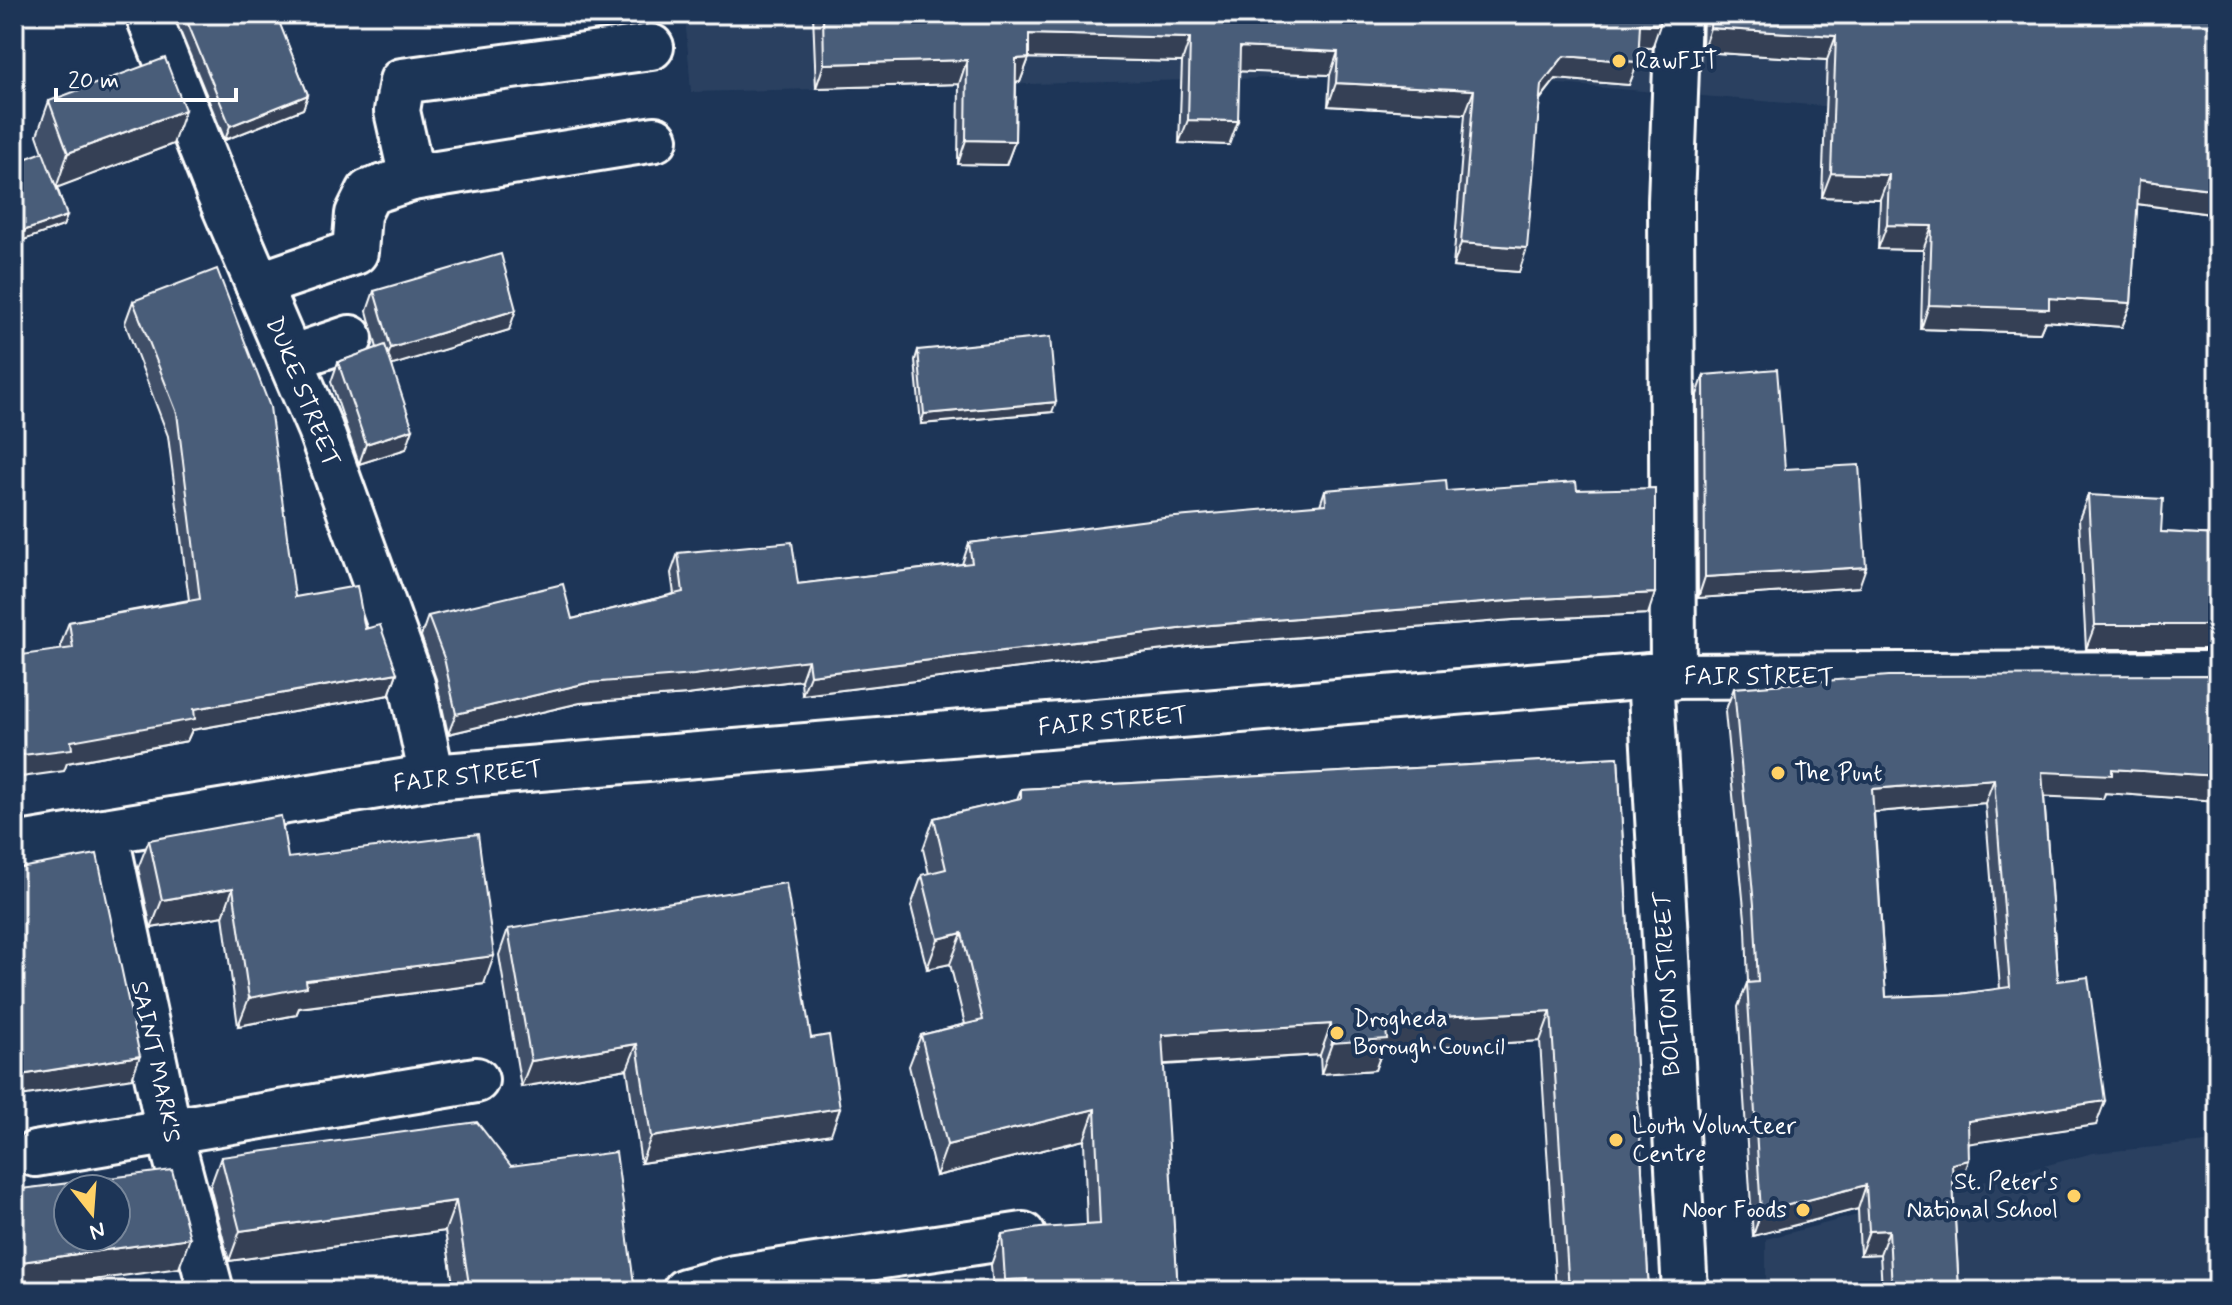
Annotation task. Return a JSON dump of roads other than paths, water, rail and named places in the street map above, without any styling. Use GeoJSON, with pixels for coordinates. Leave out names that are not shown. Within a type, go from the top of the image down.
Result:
{"type":"FeatureCollection","features":[{"type":"Feature","properties":{"kind":"street","name":"DUKE STREET"},"geometry":{"type":"LineString","coordinates":[[148,14],[258,285],[390,582],[432,777]]}},
{"type":"Feature","properties":{"kind":"street","name":"BOLTON STREET"},"geometry":{"type":"LineString","coordinates":[[1678,14],[1661,677],[1685,1291]]}},
{"type":"Feature","properties":{"kind":"street"},"geometry":{"type":"LineString","coordinates":[[412,178],[397,111],[402,81],[651,47]]}},
{"type":"Feature","properties":{"kind":"street"},"geometry":{"type":"LineString","coordinates":[[258,285],[355,252],[358,214],[369,192],[412,178],[655,139]]}},
{"type":"Feature","properties":{"kind":"street"},"geometry":{"type":"LineString","coordinates":[[290,358],[350,338]]}},
{"type":"Feature","properties":{"kind":"street","name":"FAIR STREET"},"geometry":{"type":"LineString","coordinates":[[14,846],[432,777],[1661,677],[2218,674]]}},
{"type":"Feature","properties":{"kind":"street","name":"SAINT MARK'S"},"geometry":{"type":"LineString","coordinates":[[105,831],[169,1131],[211,1291]]}},
{"type":"Feature","properties":{"kind":"street"},"geometry":{"type":"LineString","coordinates":[[35,1154],[476,1080]]}},
{"type":"Feature","properties":{"kind":"street"},"geometry":{"type":"LineString","coordinates":[[685,1291],[735,1278],[1023,1235]]}},
{"type":"Feature","properties":{"kind":"place","name":"RawFIT"},"geometry":{"type":"Point","coordinates":[1619,61]}},
{"type":"Feature","properties":{"kind":"place","name":"The Punt"},"geometry":{"type":"Point","coordinates":[1778,773]}},
{"type":"Feature","properties":{"kind":"place","name":"Drogheda Borough Council"},"geometry":{"type":"Point","coordinates":[1337,1033]}},
{"type":"Feature","properties":{"kind":"place","name":"Louth Volunteer Centre"},"geometry":{"type":"Point","coordinates":[1616,1140]}},
{"type":"Feature","properties":{"kind":"place","name":"St. Peter's National School"},"geometry":{"type":"Point","coordinates":[2074,1196]}},
{"type":"Feature","properties":{"kind":"place","name":"Noor Foods"},"geometry":{"type":"Point","coordinates":[1803,1210]}}]}
